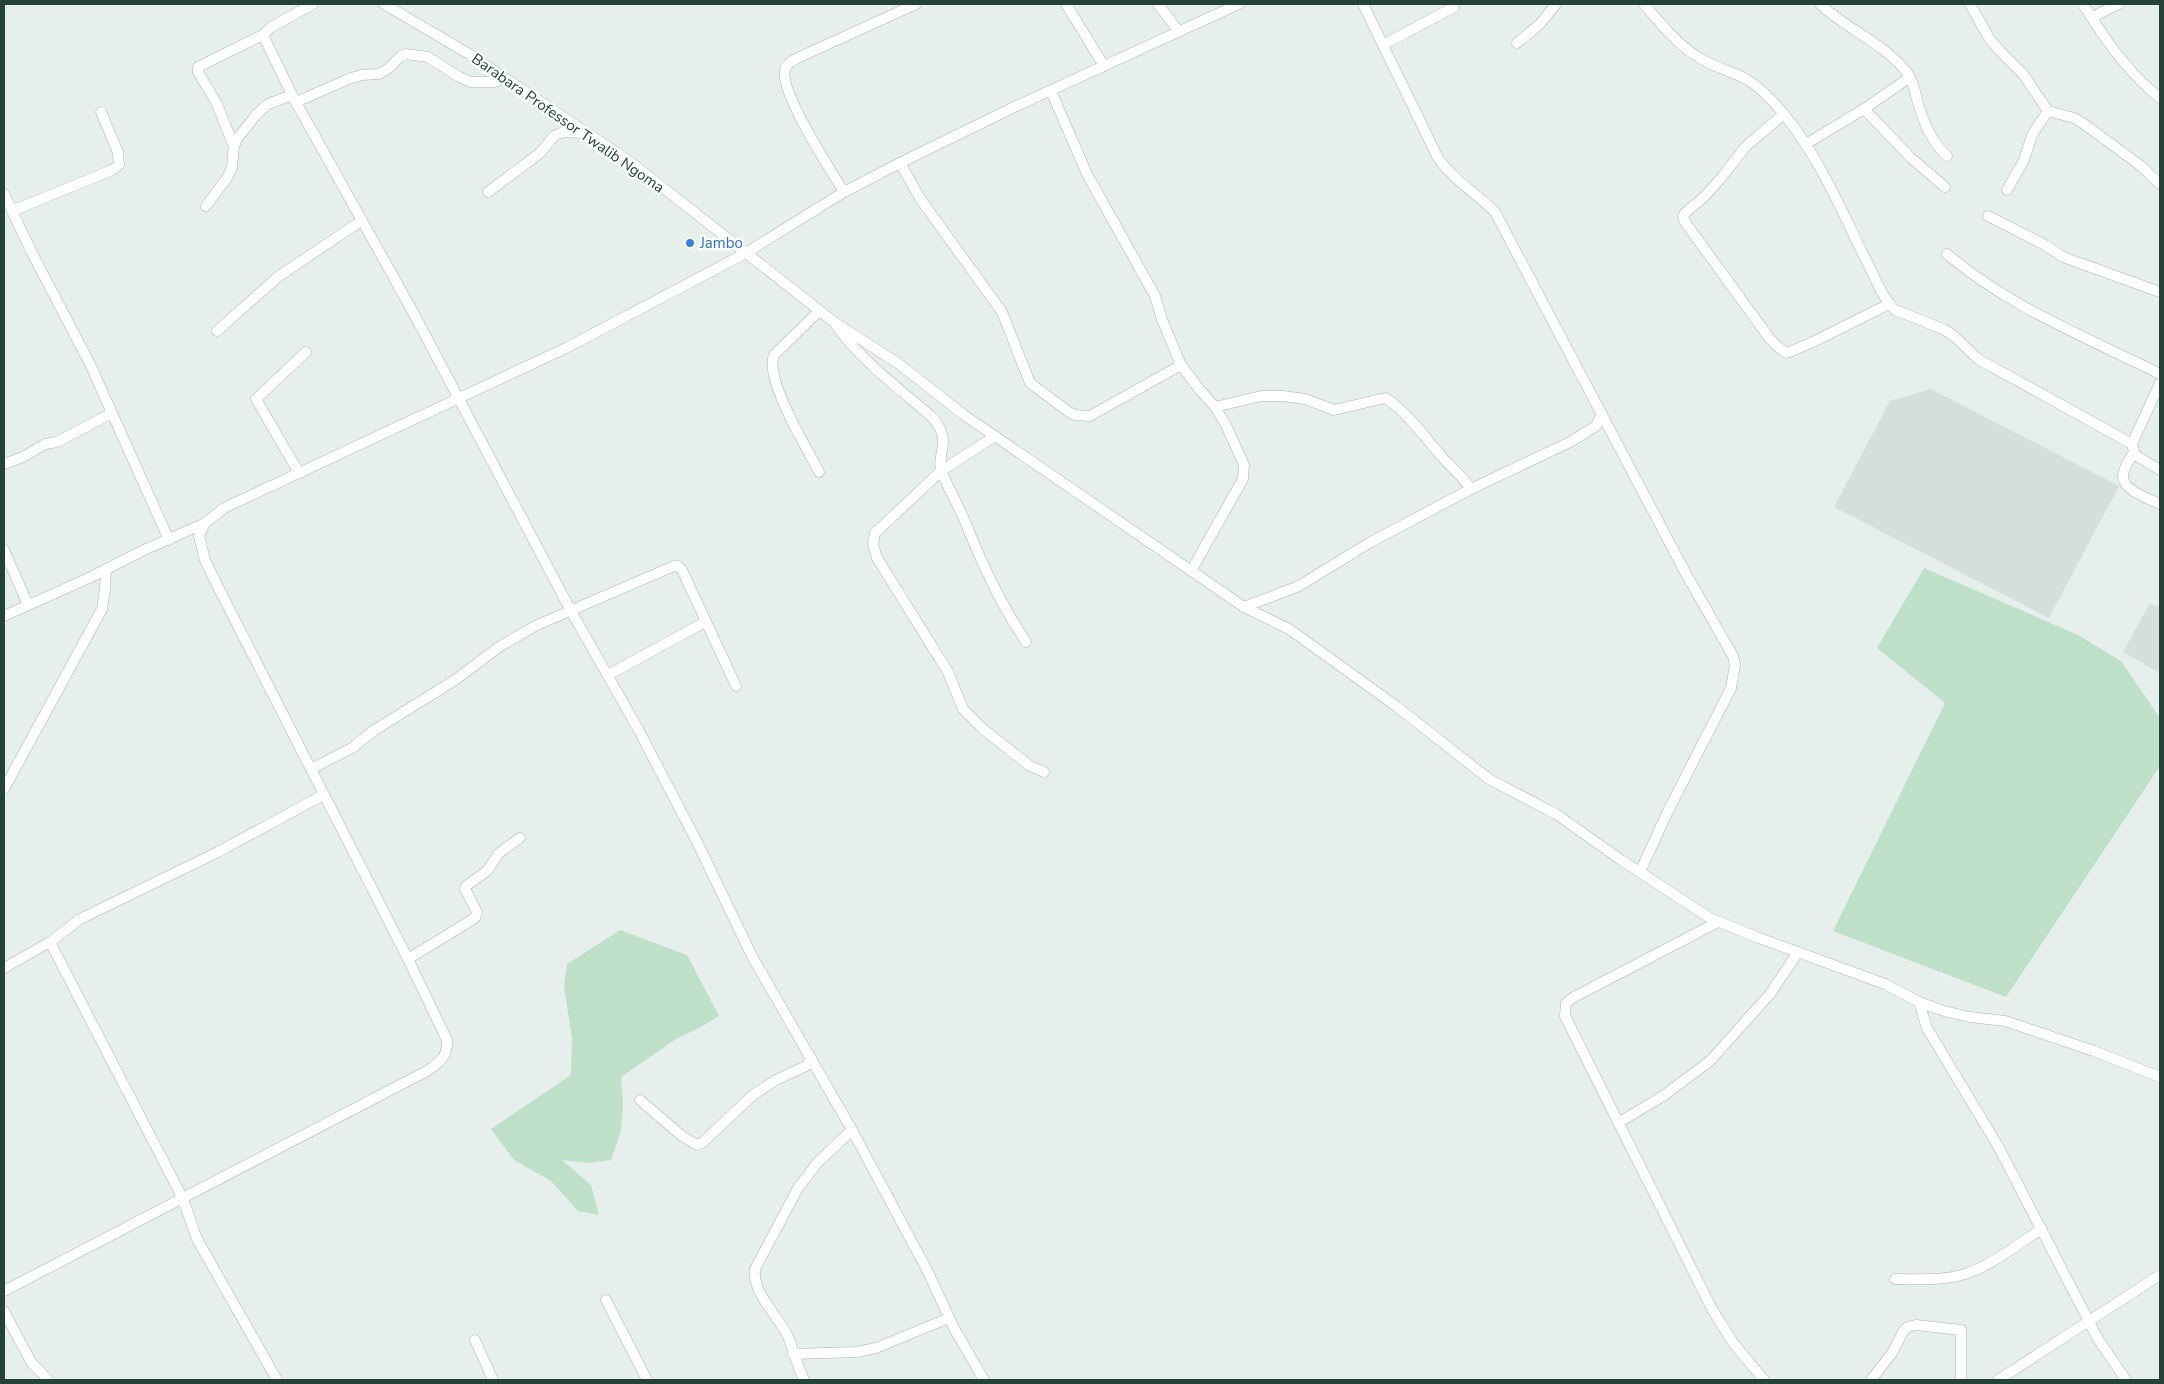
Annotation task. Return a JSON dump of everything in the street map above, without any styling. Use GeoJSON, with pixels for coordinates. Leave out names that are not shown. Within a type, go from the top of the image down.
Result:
{"type":"FeatureCollection","features":[{"type":"Feature","properties":{"kind":"street"},"geometry":{"type":"LineString","coordinates":[[206,206],[227,178],[232,167],[234,146],[216,102],[197,70],[204,63],[263,35],[271,27],[313,4]]}},
{"type":"Feature","properties":{"kind":"street","name":"Barabara Professor Twalib Ngoma"},"geometry":{"type":"LineString","coordinates":[[384,4],[469,54],[629,161],[723,234],[744,254],[819,311],[899,364],[964,415],[1244,607],[1289,629],[1396,706],[1488,779],[1556,814],[1679,899],[1718,922],[1885,984],[1919,1002],[1970,1017],[2005,1021],[2094,1051],[2160,1077]]}},
{"type":"Feature","properties":{"kind":"street"},"geometry":{"type":"LineString","coordinates":[[844,192],[810,136],[791,96],[784,76],[785,69],[789,63],[802,56],[916,4]]}},
{"type":"Feature","properties":{"kind":"street"},"geometry":{"type":"LineString","coordinates":[[1066,4],[1104,66]]}},
{"type":"Feature","properties":{"kind":"street"},"geometry":{"type":"LineString","coordinates":[[1158,4],[1178,32]]}},
{"type":"Feature","properties":{"kind":"street"},"geometry":{"type":"LineString","coordinates":[[4,616],[205,523],[224,508],[566,348],[744,254],[844,192],[900,163],[1239,4]]}},
{"type":"Feature","properties":{"kind":"street"},"geometry":{"type":"LineString","coordinates":[[1363,4],[1438,158],[1455,179],[1471,190],[1494,212],[1685,572],[1727,644],[1735,665],[1731,688],[1668,811],[1640,872]]}},
{"type":"Feature","properties":{"kind":"street"},"geometry":{"type":"LineString","coordinates":[[1517,43],[1540,24],[1556,4]]}},
{"type":"Feature","properties":{"kind":"street"},"geometry":{"type":"LineString","coordinates":[[1644,4],[1698,58],[1747,80],[1768,96],[1784,114],[1806,144],[1832,187],[1889,304],[1902,314],[1943,329],[1954,336],[1978,359],[2133,448],[2139,458],[2160,470]]}},
{"type":"Feature","properties":{"kind":"street"},"geometry":{"type":"LineString","coordinates":[[1820,4],[1831,14],[1896,60],[1910,76],[1929,134],[1938,148],[1947,156]]}},
{"type":"Feature","properties":{"kind":"street"},"geometry":{"type":"LineString","coordinates":[[1970,4],[1989,38],[2007,60],[2023,74],[2048,111],[2074,118],[2084,124],[2141,166],[2160,184]]}},
{"type":"Feature","properties":{"kind":"street"},"geometry":{"type":"LineString","coordinates":[[2084,4],[2128,66],[2160,98]]}},
{"type":"Feature","properties":{"kind":"street"},"geometry":{"type":"LineString","coordinates":[[2092,17],[2119,4]]}},
{"type":"Feature","properties":{"kind":"street"},"geometry":{"type":"LineString","coordinates":[[1383,45],[1454,7]]}},
{"type":"Feature","properties":{"kind":"street"},"geometry":{"type":"LineString","coordinates":[[263,35],[294,98],[608,675],[690,830],[753,958],[852,1130],[926,1268],[949,1318],[984,1380]]}},
{"type":"Feature","properties":{"kind":"street"},"geometry":{"type":"LineString","coordinates":[[234,146],[250,123],[265,107],[351,78],[379,74],[389,68],[398,58],[406,54],[428,57],[471,82],[494,82],[504,79]]}},
{"type":"Feature","properties":{"kind":"street"},"geometry":{"type":"LineString","coordinates":[[1806,144],[1864,109],[1910,76]]}},
{"type":"Feature","properties":{"kind":"street"},"geometry":{"type":"LineString","coordinates":[[1051,91],[1087,174],[1155,296],[1162,320],[1181,365],[1199,390],[1215,407],[1239,451],[1244,465],[1244,472],[1229,505],[1191,571]]}},
{"type":"Feature","properties":{"kind":"street"},"geometry":{"type":"LineString","coordinates":[[1864,109],[1911,158],[1945,187]]}},
{"type":"Feature","properties":{"kind":"street"},"geometry":{"type":"LineString","coordinates":[[2007,190],[2024,160],[2032,135],[2048,111]]}},
{"type":"Feature","properties":{"kind":"street"},"geometry":{"type":"LineString","coordinates":[[12,211],[112,170],[119,165],[118,152],[101,112]]}},
{"type":"Feature","properties":{"kind":"street"},"geometry":{"type":"LineString","coordinates":[[1784,114],[1746,146],[1705,196],[1685,212],[1683,217],[1685,222],[1770,338],[1787,353],[1889,304]]}},
{"type":"Feature","properties":{"kind":"street"},"geometry":{"type":"LineString","coordinates":[[488,192],[540,153],[554,136],[572,131],[587,133]]}},
{"type":"Feature","properties":{"kind":"street"},"geometry":{"type":"LineString","coordinates":[[900,163],[921,200],[1002,312],[1030,383],[1075,416],[1090,416],[1181,365]]}},
{"type":"Feature","properties":{"kind":"street"},"geometry":{"type":"LineString","coordinates":[[4,194],[90,364],[169,540]]}},
{"type":"Feature","properties":{"kind":"street"},"geometry":{"type":"LineString","coordinates":[[1988,216],[2045,244],[2058,254],[2072,261],[2160,292]]}},
{"type":"Feature","properties":{"kind":"street"},"geometry":{"type":"LineString","coordinates":[[216,331],[279,276],[361,221]]}},
{"type":"Feature","properties":{"kind":"street"},"geometry":{"type":"LineString","coordinates":[[1947,254],[1980,280],[2058,325],[2160,374]]}},
{"type":"Feature","properties":{"kind":"street"},"geometry":{"type":"LineString","coordinates":[[819,311],[774,355],[772,360],[778,390],[819,472]]}},
{"type":"Feature","properties":{"kind":"street"},"geometry":{"type":"LineString","coordinates":[[834,322],[851,346],[872,367],[934,419],[941,428],[944,439],[941,471],[987,574],[1026,642]]}},
{"type":"Feature","properties":{"kind":"street"},"geometry":{"type":"LineString","coordinates":[[300,473],[256,399],[306,352]]}},
{"type":"Feature","properties":{"kind":"street"},"geometry":{"type":"LineString","coordinates":[[2160,383],[2123,473],[2124,481],[2130,488],[2160,504]]}},
{"type":"Feature","properties":{"kind":"street"},"geometry":{"type":"LineString","coordinates":[[1215,407],[1261,396],[1282,396],[1305,399],[1334,410],[1385,398],[1426,436],[1445,460],[1464,478],[1471,489]]}},
{"type":"Feature","properties":{"kind":"street"},"geometry":{"type":"LineString","coordinates":[[2151,403],[2160,411]]}},
{"type":"Feature","properties":{"kind":"street"},"geometry":{"type":"LineString","coordinates":[[4,464],[23,457],[45,444],[61,440],[112,414]]}},
{"type":"Feature","properties":{"kind":"street"},"geometry":{"type":"LineString","coordinates":[[1244,607],[1299,586],[1369,543],[1471,489],[1589,432],[1596,426],[1602,414]]}},
{"type":"Feature","properties":{"kind":"street"},"geometry":{"type":"LineString","coordinates":[[995,436],[941,471],[875,533],[873,544],[877,558],[948,672],[963,709],[983,729],[1030,766],[1044,772]]}},
{"type":"Feature","properties":{"kind":"street"},"geometry":{"type":"LineString","coordinates":[[4,1291],[387,1093],[427,1071],[441,1060],[448,1051],[447,1040],[408,959],[322,795],[311,769],[206,560],[199,536],[205,523]]}},
{"type":"Feature","properties":{"kind":"street"},"geometry":{"type":"LineString","coordinates":[[4,550],[28,605]]}},
{"type":"Feature","properties":{"kind":"street"},"geometry":{"type":"LineString","coordinates":[[311,769],[352,748],[373,731],[455,680],[499,647],[535,626],[674,566],[678,566],[682,570],[736,686]]}},
{"type":"Feature","properties":{"kind":"street"},"geometry":{"type":"LineString","coordinates":[[4,789],[102,609],[106,589],[106,569]]}},
{"type":"Feature","properties":{"kind":"street"},"geometry":{"type":"LineString","coordinates":[[608,675],[705,622]]}},
{"type":"Feature","properties":{"kind":"street"},"geometry":{"type":"LineString","coordinates":[[4,968],[50,942],[80,919],[218,852],[322,795]]}},
{"type":"Feature","properties":{"kind":"street"},"geometry":{"type":"LineString","coordinates":[[408,959],[475,918],[477,912],[465,889],[466,886],[487,871],[499,854],[520,838]]}},
{"type":"Feature","properties":{"kind":"street"},"geometry":{"type":"LineString","coordinates":[[1718,922],[1566,1003],[1565,1016],[1712,1310],[1734,1344],[1764,1380]]}},
{"type":"Feature","properties":{"kind":"street"},"geometry":{"type":"LineString","coordinates":[[50,942],[183,1199],[197,1238],[277,1380]]}},
{"type":"Feature","properties":{"kind":"street"},"geometry":{"type":"LineString","coordinates":[[1618,1123],[1663,1096],[1710,1061],[1770,994],[1798,952]]}},
{"type":"Feature","properties":{"kind":"street"},"geometry":{"type":"LineString","coordinates":[[1919,1002],[1926,1028],[1998,1146],[2098,1339],[2126,1380]]}},
{"type":"Feature","properties":{"kind":"street"},"geometry":{"type":"LineString","coordinates":[[640,1100],[682,1136],[697,1145],[702,1143],[765,1086],[803,1068],[811,1058]]}},
{"type":"Feature","properties":{"kind":"street"},"geometry":{"type":"LineString","coordinates":[[804,1380],[789,1339],[759,1289],[754,1275],[755,1269],[802,1181],[818,1162],[852,1130]]}},
{"type":"Feature","properties":{"kind":"street"},"geometry":{"type":"LineString","coordinates":[[1895,1279],[1946,1278],[1964,1274],[1995,1259],[2042,1229]]}},
{"type":"Feature","properties":{"kind":"street"},"geometry":{"type":"LineString","coordinates":[[1998,1380],[2160,1276]]}},
{"type":"Feature","properties":{"kind":"street"},"geometry":{"type":"LineString","coordinates":[[606,1300],[648,1380]]}},
{"type":"Feature","properties":{"kind":"street"},"geometry":{"type":"LineString","coordinates":[[4,1311],[31,1362],[48,1380]]}},
{"type":"Feature","properties":{"kind":"street"},"geometry":{"type":"LineString","coordinates":[[793,1354],[857,1352],[876,1348],[949,1318]]}},
{"type":"Feature","properties":{"kind":"street"},"geometry":{"type":"LineString","coordinates":[[1871,1380],[1892,1353],[1904,1330],[1916,1325],[1960,1329],[1962,1331],[1961,1380]]}},
{"type":"Feature","properties":{"kind":"street"},"geometry":{"type":"LineString","coordinates":[[475,1340],[493,1380]]}},
{"type":"Feature","properties":{"kind":"shaded area"},"geometry":{"type":"Polygon","coordinates":[[[1931,389],[2119,486],[2049,618],[1834,507],[1890,401],[1931,389]]]}},
{"type":"Feature","properties":{"kind":"shaded area"},"geometry":{"type":"Polygon","coordinates":[[[2150,603],[2160,608],[2160,673],[2123,652],[2150,603]]]}},
{"type":"Feature","properties":{"kind":"green space"},"geometry":{"type":"Polygon","coordinates":[[[1924,568],[2078,635],[2121,661],[2160,718],[2160,766],[2006,997],[1833,931],[1945,703],[1877,648],[1924,568]]]}},
{"type":"Feature","properties":{"kind":"green space"},"geometry":{"type":"Polygon","coordinates":[[[620,930],[687,955],[719,1016],[676,1039],[621,1077],[623,1104],[621,1131],[611,1160],[590,1163],[562,1160],[591,1185],[599,1215],[578,1211],[551,1181],[514,1160],[491,1129],[571,1075],[572,1039],[564,986],[567,964],[620,930]]]}},
{"type":"Feature","properties":{"kind":"place","name":"Jambo"},"geometry":{"type":"Point","coordinates":[690,243]}}]}
